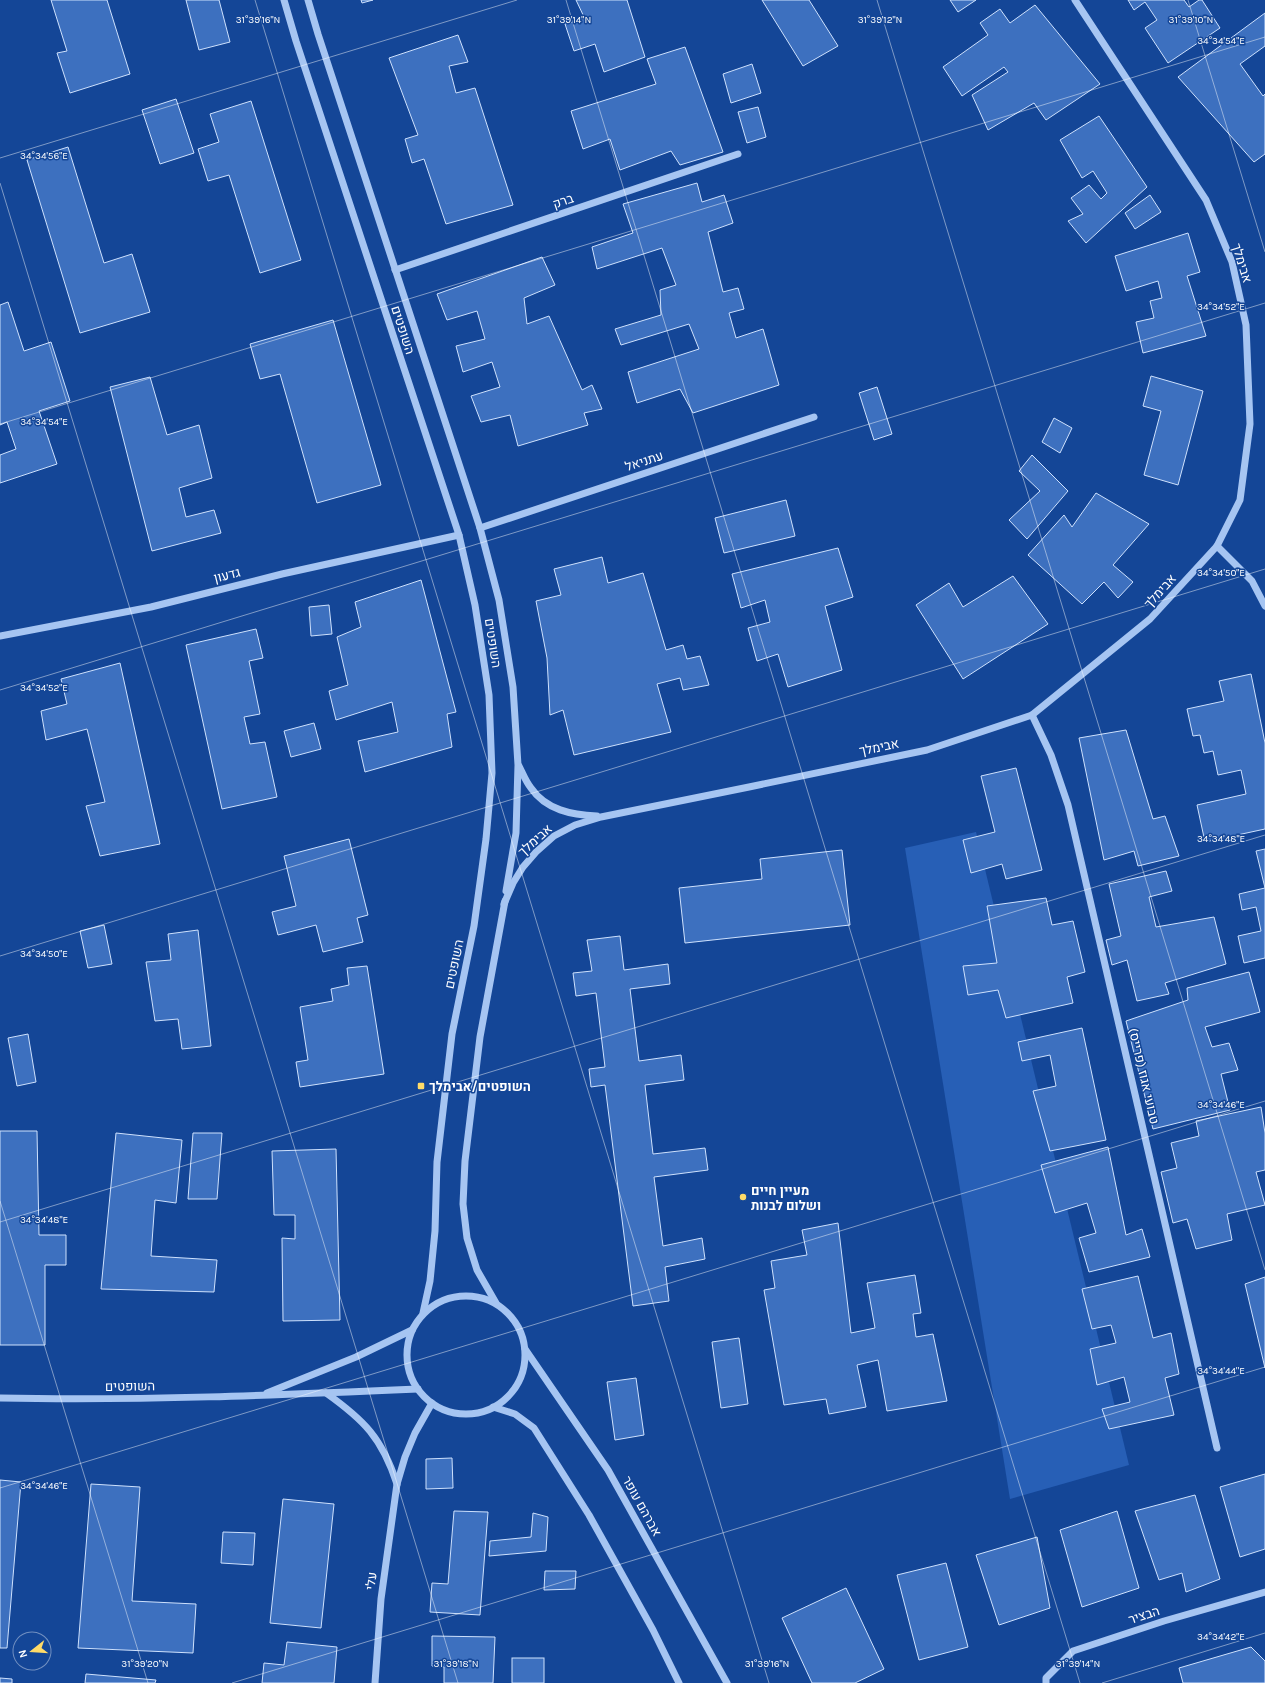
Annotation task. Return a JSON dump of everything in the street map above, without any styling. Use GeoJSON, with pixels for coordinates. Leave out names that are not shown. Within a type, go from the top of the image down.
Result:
{"type":"FeatureCollection","features":[{"type":"Feature","properties":{"kind":"street","name":"השופטים"},"geometry":{"type":"LineString","coordinates":[[284,0],[301,56],[459,536],[475,605],[489,695],[492,773],[486,839],[474,926],[452,1034],[437,1162],[436,1231],[430,1281],[423,1313]]}},
{"type":"Feature","properties":{"kind":"street","name":"השופטים"},"geometry":{"type":"LineString","coordinates":[[308,0],[480,528],[499,600],[513,687],[518,765],[516,833],[480,1037],[465,1161],[462,1204],[467,1238],[477,1270],[496,1303]]}},
{"type":"Feature","properties":{"kind":"street","name":"אבימלך"},"geometry":{"type":"LineString","coordinates":[[504,904],[513,883],[523,867],[536,852],[554,836],[575,825],[601,816],[750,788],[926,750],[1032,715],[1150,619],[1217,546],[1240,500],[1250,424],[1246,325],[1232,262],[1206,200],[1075,0]]}},
{"type":"Feature","properties":{"kind":"street","name":"ברק"},"geometry":{"type":"LineString","coordinates":[[395,270],[738,154]]}},
{"type":"Feature","properties":{"kind":"street","name":"עתניאל"},"geometry":{"type":"LineString","coordinates":[[480,528],[814,417]]}},
{"type":"Feature","properties":{"kind":"street","name":"גדעון"},"geometry":{"type":"LineString","coordinates":[[0,636],[151,607],[282,574],[459,536]]}},
{"type":"Feature","properties":{"kind":"street"},"geometry":{"type":"LineString","coordinates":[[1217,546],[1252,581],[1265,606]]}},
{"type":"Feature","properties":{"kind":"street","name":"טבועי אגוז (פרייס)"},"geometry":{"type":"LineString","coordinates":[[1032,715],[1051,755],[1068,805],[1217,1448]]}},
{"type":"Feature","properties":{"kind":"street","name":"אבימלך"},"geometry":{"type":"LineString","coordinates":[[518,765],[531,789],[544,802],[562,811],[580,815],[601,816]]}},
{"type":"Feature","properties":{"kind":"street"},"geometry":{"type":"LineString","coordinates":[[459,1296],[478,1297],[496,1303],[510,1315],[520,1331],[525,1349],[524,1366],[518,1383],[508,1397],[493,1407],[478,1413],[462,1414],[446,1410],[432,1403],[418,1389],[410,1371],[407,1350],[412,1330],[423,1313],[440,1301],[459,1296]]}},
{"type":"Feature","properties":{"kind":"street","name":"השופטים"},"geometry":{"type":"LineString","coordinates":[[261,1396],[356,1357],[412,1330]]}},
{"type":"Feature","properties":{"kind":"street","name":"אברהם עופר"},"geometry":{"type":"LineString","coordinates":[[525,1349],[608,1470],[727,1683]]}},
{"type":"Feature","properties":{"kind":"street","name":"השופטים"},"geometry":{"type":"LineString","coordinates":[[0,1398],[56,1399],[261,1396],[418,1389]]}},
{"type":"Feature","properties":{"kind":"street","name":"עלי"},"geometry":{"type":"LineString","coordinates":[[326,1392],[364,1423],[378,1441],[390,1461],[397,1484]]}},
{"type":"Feature","properties":{"kind":"street","name":"עלי"},"geometry":{"type":"LineString","coordinates":[[376,1683],[381,1599],[397,1484],[407,1451],[432,1403]]}},
{"type":"Feature","properties":{"kind":"street"},"geometry":{"type":"LineString","coordinates":[[493,1407],[515,1414],[534,1428],[589,1515],[653,1630],[679,1683]]}},
{"type":"Feature","properties":{"kind":"street","name":"הבציר"},"geometry":{"type":"LineString","coordinates":[[1046,1683],[1046,1678],[1074,1651],[1164,1621],[1265,1592]]}},
{"type":"Feature","properties":{"kind":"shaded area"},"geometry":{"type":"Polygon","coordinates":[[[976,832],[1129,1465],[1010,1499],[905,848],[976,832]]]}},
{"type":"Feature","properties":{"kind":"building"},"geometry":{"type":"Polygon","coordinates":[[[51,0],[107,0],[130,74],[70,93],[57,53],[67,51],[51,0]]]}},
{"type":"Feature","properties":{"kind":"building"},"geometry":{"type":"Polygon","coordinates":[[[186,0],[219,0],[230,42],[199,50],[186,0]]]}},
{"type":"Feature","properties":{"kind":"building"},"geometry":{"type":"Polygon","coordinates":[[[361,0],[373,0],[362,3],[361,0]]]}},
{"type":"Feature","properties":{"kind":"building"},"geometry":{"type":"Polygon","coordinates":[[[576,0],[627,0],[645,57],[604,72],[595,44],[574,51],[565,24],[585,19],[576,0]]]}},
{"type":"Feature","properties":{"kind":"building"},"geometry":{"type":"Polygon","coordinates":[[[762,0],[809,0],[838,46],[803,66],[762,0]]]}},
{"type":"Feature","properties":{"kind":"building"},"geometry":{"type":"Polygon","coordinates":[[[950,0],[976,0],[958,12],[950,0]]]}},
{"type":"Feature","properties":{"kind":"building"},"geometry":{"type":"Polygon","coordinates":[[[1128,0],[1184,0],[1189,7],[1199,0],[1202,0],[1220,28],[1168,63],[1145,28],[1157,20],[1145,2],[1134,10],[1128,0]]]}},
{"type":"Feature","properties":{"kind":"building"},"geometry":{"type":"Polygon","coordinates":[[[1035,5],[1100,84],[1046,120],[1034,103],[988,130],[972,95],[1008,72],[1004,67],[962,96],[943,67],[988,35],[980,23],[1000,9],[1010,23],[1035,5]]]}},
{"type":"Feature","properties":{"kind":"building"},"geometry":{"type":"Polygon","coordinates":[[[1265,13],[1265,46],[1240,64],[1263,96],[1265,94],[1265,154],[1254,162],[1178,77],[1265,13]]]}},
{"type":"Feature","properties":{"kind":"building"},"geometry":{"type":"Polygon","coordinates":[[[458,35],[468,62],[449,66],[456,93],[475,88],[513,205],[446,224],[424,159],[412,163],[405,139],[418,135],[389,58],[458,35]]]}},
{"type":"Feature","properties":{"kind":"building"},"geometry":{"type":"Polygon","coordinates":[[[685,47],[723,152],[680,165],[671,151],[620,170],[610,139],[583,149],[571,111],[656,84],[647,59],[685,47]]]}},
{"type":"Feature","properties":{"kind":"building"},"geometry":{"type":"Polygon","coordinates":[[[752,64],[761,93],[731,103],[723,74],[752,64]]]}},
{"type":"Feature","properties":{"kind":"building"},"geometry":{"type":"Polygon","coordinates":[[[176,99],[194,153],[160,164],[142,110],[176,99]]]}},
{"type":"Feature","properties":{"kind":"building"},"geometry":{"type":"Polygon","coordinates":[[[251,101],[301,260],[260,273],[229,175],[208,181],[198,149],[219,142],[210,114],[251,101]]]}},
{"type":"Feature","properties":{"kind":"building"},"geometry":{"type":"Polygon","coordinates":[[[758,107],[766,137],[747,143],[738,112],[758,107]]]}},
{"type":"Feature","properties":{"kind":"building"},"geometry":{"type":"Polygon","coordinates":[[[1099,116],[1147,187],[1086,243],[1068,221],[1083,214],[1071,198],[1089,185],[1101,199],[1107,193],[1093,171],[1082,178],[1060,140],[1099,116]]]}},
{"type":"Feature","properties":{"kind":"building"},"geometry":{"type":"Polygon","coordinates":[[[68,147],[104,263],[132,254],[150,312],[80,333],[27,160],[68,147]]]}},
{"type":"Feature","properties":{"kind":"building"},"geometry":{"type":"Polygon","coordinates":[[[697,183],[702,202],[724,195],[733,223],[708,232],[723,292],[738,288],[744,309],[729,313],[736,338],[763,329],[779,385],[693,413],[680,389],[637,403],[628,372],[699,349],[689,324],[621,345],[615,329],[661,315],[660,290],[676,285],[662,248],[597,269],[592,247],[633,233],[623,204],[697,183]]]}},
{"type":"Feature","properties":{"kind":"building"},"geometry":{"type":"Polygon","coordinates":[[[1150,195],[1161,212],[1135,229],[1125,213],[1150,195]]]}},
{"type":"Feature","properties":{"kind":"building"},"geometry":{"type":"Polygon","coordinates":[[[1188,233],[1200,272],[1187,276],[1206,336],[1143,353],[1136,322],[1154,318],[1150,301],[1162,298],[1158,281],[1126,291],[1115,256],[1188,233]]]}},
{"type":"Feature","properties":{"kind":"building"},"geometry":{"type":"Polygon","coordinates":[[[542,257],[555,285],[524,298],[527,324],[549,316],[582,390],[592,385],[602,409],[584,413],[588,425],[518,446],[510,415],[481,422],[471,396],[500,387],[492,362],[463,372],[456,346],[485,339],[477,311],[447,320],[437,294],[542,257]]]}},
{"type":"Feature","properties":{"kind":"building"},"geometry":{"type":"Polygon","coordinates":[[[8,302],[24,351],[51,342],[70,401],[39,411],[57,464],[0,483],[0,455],[16,449],[7,422],[0,425],[0,305],[8,302]]]}},
{"type":"Feature","properties":{"kind":"building"},"geometry":{"type":"Polygon","coordinates":[[[333,320],[381,485],[317,503],[280,374],[260,379],[250,344],[333,320]]]}},
{"type":"Feature","properties":{"kind":"building"},"geometry":{"type":"Polygon","coordinates":[[[1151,376],[1203,391],[1178,485],[1144,475],[1161,411],[1143,406],[1151,376]]]}},
{"type":"Feature","properties":{"kind":"building"},"geometry":{"type":"Polygon","coordinates":[[[150,377],[167,435],[199,425],[212,478],[179,488],[186,517],[214,510],[221,533],[152,551],[110,387],[150,377]]]}},
{"type":"Feature","properties":{"kind":"building"},"geometry":{"type":"Polygon","coordinates":[[[877,387],[892,434],[874,440],[859,393],[877,387]]]}},
{"type":"Feature","properties":{"kind":"building"},"geometry":{"type":"Polygon","coordinates":[[[1054,418],[1072,428],[1060,453],[1042,442],[1054,418]]]}},
{"type":"Feature","properties":{"kind":"building"},"geometry":{"type":"Polygon","coordinates":[[[1032,455],[1068,491],[1027,539],[1009,520],[1040,491],[1019,471],[1032,455]]]}},
{"type":"Feature","properties":{"kind":"building"},"geometry":{"type":"Polygon","coordinates":[[[1096,493],[1149,524],[1113,565],[1133,582],[1118,598],[1104,582],[1082,604],[1028,555],[1064,515],[1072,527],[1096,493]]]}},
{"type":"Feature","properties":{"kind":"building"},"geometry":{"type":"Polygon","coordinates":[[[786,500],[795,536],[724,553],[715,518],[786,500]]]}},
{"type":"Feature","properties":{"kind":"building"},"geometry":{"type":"Polygon","coordinates":[[[838,548],[853,597],[825,606],[842,670],[788,687],[778,654],[757,661],[748,628],[770,622],[765,600],[741,608],[732,574],[838,548]]]}},
{"type":"Feature","properties":{"kind":"building"},"geometry":{"type":"Polygon","coordinates":[[[602,557],[608,583],[643,573],[666,650],[683,645],[687,659],[700,656],[709,685],[683,690],[680,678],[657,684],[671,732],[574,755],[563,710],[550,715],[547,658],[536,601],[561,595],[554,569],[602,557]]]}},
{"type":"Feature","properties":{"kind":"building"},"geometry":{"type":"Polygon","coordinates":[[[1013,576],[1048,624],[963,679],[916,605],[949,583],[963,607],[1013,576]]]}},
{"type":"Feature","properties":{"kind":"building"},"geometry":{"type":"Polygon","coordinates":[[[421,580],[456,712],[447,714],[452,747],[365,772],[358,741],[398,732],[392,702],[336,720],[329,691],[348,685],[337,637],[361,627],[355,602],[421,580]]]}},
{"type":"Feature","properties":{"kind":"building"},"geometry":{"type":"Polygon","coordinates":[[[329,605],[332,634],[311,636],[309,607],[329,605]]]}},
{"type":"Feature","properties":{"kind":"building"},"geometry":{"type":"Polygon","coordinates":[[[256,629],[263,658],[249,661],[260,714],[244,717],[250,744],[265,742],[277,797],[222,809],[186,645],[256,629]]]}},
{"type":"Feature","properties":{"kind":"building"},"geometry":{"type":"Polygon","coordinates":[[[120,663],[160,844],[100,856],[86,806],[105,802],[87,729],[46,740],[41,711],[67,704],[61,679],[120,663]]]}},
{"type":"Feature","properties":{"kind":"building"},"geometry":{"type":"Polygon","coordinates":[[[1251,674],[1265,743],[1265,829],[1205,842],[1197,805],[1246,794],[1241,770],[1218,775],[1213,751],[1204,753],[1200,735],[1193,736],[1187,709],[1224,701],[1219,681],[1251,674]]]}},
{"type":"Feature","properties":{"kind":"building"},"geometry":{"type":"Polygon","coordinates":[[[314,723],[321,749],[291,757],[284,731],[314,723]]]}},
{"type":"Feature","properties":{"kind":"building"},"geometry":{"type":"Polygon","coordinates":[[[1126,730],[1153,819],[1165,816],[1179,856],[1138,866],[1134,851],[1104,860],[1079,738],[1126,730]]]}},
{"type":"Feature","properties":{"kind":"building"},"geometry":{"type":"Polygon","coordinates":[[[1016,768],[1042,870],[1006,879],[1002,864],[971,873],[963,840],[995,832],[981,776],[1016,768]]]}},
{"type":"Feature","properties":{"kind":"building"},"geometry":{"type":"Polygon","coordinates":[[[349,839],[368,915],[357,918],[363,942],[323,952],[316,925],[278,935],[272,912],[296,906],[284,856],[349,839]]]}},
{"type":"Feature","properties":{"kind":"building"},"geometry":{"type":"Polygon","coordinates":[[[1265,849],[1265,888],[1256,851],[1265,849]]]}},
{"type":"Feature","properties":{"kind":"building"},"geometry":{"type":"Polygon","coordinates":[[[842,850],[850,925],[685,943],[679,888],[762,879],[760,859],[842,850]]]}},
{"type":"Feature","properties":{"kind":"building"},"geometry":{"type":"Polygon","coordinates":[[[1166,871],[1172,891],[1149,897],[1156,927],[1214,917],[1226,964],[1165,983],[1169,994],[1137,1001],[1127,960],[1112,965],[1106,940],[1121,936],[1109,884],[1166,871]]]}},
{"type":"Feature","properties":{"kind":"building"},"geometry":{"type":"Polygon","coordinates":[[[1265,888],[1265,958],[1244,963],[1238,936],[1261,931],[1256,907],[1242,910],[1239,894],[1265,888]]]}},
{"type":"Feature","properties":{"kind":"building"},"geometry":{"type":"Polygon","coordinates":[[[1046,898],[1052,925],[1073,921],[1085,972],[1067,977],[1073,1003],[1006,1018],[998,990],[968,995],[963,966],[997,963],[987,906],[1046,898]]]}},
{"type":"Feature","properties":{"kind":"building"},"geometry":{"type":"Polygon","coordinates":[[[104,925],[112,964],[88,968],[80,931],[104,925]]]}},
{"type":"Feature","properties":{"kind":"building"},"geometry":{"type":"Polygon","coordinates":[[[198,930],[211,1046],[182,1049],[178,1019],[155,1021],[146,962],[171,960],[168,934],[198,930]]]}},
{"type":"Feature","properties":{"kind":"building"},"geometry":{"type":"Polygon","coordinates":[[[620,936],[624,970],[668,964],[670,984],[630,989],[639,1061],[681,1055],[684,1080],[645,1085],[653,1154],[705,1148],[708,1170],[654,1177],[663,1246],[702,1238],[705,1259],[665,1267],[669,1301],[633,1306],[605,1085],[591,1087],[589,1069],[605,1067],[596,993],[576,996],[573,973],[592,971],[587,940],[620,936]]]}},
{"type":"Feature","properties":{"kind":"building"},"geometry":{"type":"Polygon","coordinates":[[[367,966],[384,1074],[300,1087],[296,1062],[308,1060],[300,1007],[333,1001],[331,989],[349,985],[347,968],[367,966]]]}},
{"type":"Feature","properties":{"kind":"building"},"geometry":{"type":"Polygon","coordinates":[[[1249,972],[1260,1012],[1205,1027],[1212,1047],[1229,1043],[1238,1070],[1221,1074],[1230,1110],[1153,1129],[1126,1021],[1188,1000],[1187,988],[1249,972]]]}},
{"type":"Feature","properties":{"kind":"building"},"geometry":{"type":"Polygon","coordinates":[[[1082,1028],[1106,1140],[1050,1151],[1033,1091],[1056,1086],[1050,1055],[1022,1061],[1018,1042],[1082,1028]]]}},
{"type":"Feature","properties":{"kind":"building"},"geometry":{"type":"Polygon","coordinates":[[[28,1034],[36,1082],[17,1086],[8,1038],[28,1034]]]}},
{"type":"Feature","properties":{"kind":"building"},"geometry":{"type":"Polygon","coordinates":[[[1261,1107],[1265,1133],[1265,1170],[1256,1172],[1265,1205],[1227,1214],[1232,1240],[1196,1249],[1187,1219],[1173,1223],[1161,1172],[1177,1168],[1171,1143],[1199,1136],[1196,1121],[1261,1107]]]}},
{"type":"Feature","properties":{"kind":"building"},"geometry":{"type":"Polygon","coordinates":[[[0,1131],[37,1131],[39,1235],[66,1235],[66,1265],[45,1265],[45,1345],[0,1345],[0,1131]]]}},
{"type":"Feature","properties":{"kind":"building"},"geometry":{"type":"Polygon","coordinates":[[[116,1133],[182,1140],[176,1203],[155,1200],[151,1256],[217,1260],[214,1292],[101,1289],[116,1133]]]}},
{"type":"Feature","properties":{"kind":"building"},"geometry":{"type":"Polygon","coordinates":[[[193,1133],[222,1133],[217,1199],[188,1199],[193,1133]]]}},
{"type":"Feature","properties":{"kind":"building"},"geometry":{"type":"Polygon","coordinates":[[[1108,1147],[1126,1235],[1142,1229],[1150,1257],[1089,1272],[1079,1238],[1096,1233],[1087,1203],[1055,1213],[1041,1165],[1108,1147]]]}},
{"type":"Feature","properties":{"kind":"building"},"geometry":{"type":"Polygon","coordinates":[[[336,1149],[340,1320],[283,1321],[282,1238],[295,1239],[295,1215],[274,1215],[272,1151],[336,1149]]]}},
{"type":"Feature","properties":{"kind":"building"},"geometry":{"type":"Polygon","coordinates":[[[838,1223],[851,1333],[875,1328],[867,1283],[915,1275],[921,1313],[913,1314],[916,1337],[933,1334],[947,1401],[887,1411],[878,1360],[857,1365],[866,1407],[829,1414],[826,1399],[784,1405],[764,1290],[775,1288],[771,1261],[807,1255],[802,1230],[838,1223]]]}},
{"type":"Feature","properties":{"kind":"building"},"geometry":{"type":"Polygon","coordinates":[[[1138,1276],[1153,1338],[1171,1333],[1179,1374],[1165,1378],[1174,1415],[1109,1429],[1102,1409],[1130,1402],[1124,1377],[1097,1385],[1090,1349],[1116,1343],[1111,1325],[1092,1329],[1082,1289],[1138,1276]]]}},
{"type":"Feature","properties":{"kind":"building"},"geometry":{"type":"Polygon","coordinates":[[[1265,1277],[1265,1368],[1245,1284],[1265,1277]]]}},
{"type":"Feature","properties":{"kind":"building"},"geometry":{"type":"Polygon","coordinates":[[[739,1338],[748,1404],[721,1408],[712,1342],[739,1338]]]}},
{"type":"Feature","properties":{"kind":"building"},"geometry":{"type":"Polygon","coordinates":[[[636,1378],[644,1435],[615,1440],[607,1382],[636,1378]]]}},
{"type":"Feature","properties":{"kind":"building"},"geometry":{"type":"Polygon","coordinates":[[[452,1458],[453,1488],[426,1489],[426,1459],[452,1458]]]}},
{"type":"Feature","properties":{"kind":"building"},"geometry":{"type":"Polygon","coordinates":[[[1265,1474],[1265,1549],[1240,1557],[1220,1487],[1265,1474]]]}},
{"type":"Feature","properties":{"kind":"building"},"geometry":{"type":"Polygon","coordinates":[[[0,1480],[21,1482],[7,1648],[0,1648],[0,1480]]]}},
{"type":"Feature","properties":{"kind":"building"},"geometry":{"type":"Polygon","coordinates":[[[91,1484],[140,1487],[132,1601],[196,1604],[193,1653],[78,1648],[91,1484]]]}},
{"type":"Feature","properties":{"kind":"building"},"geometry":{"type":"Polygon","coordinates":[[[1195,1495],[1220,1579],[1186,1592],[1182,1573],[1159,1580],[1135,1511],[1195,1495]]]}},
{"type":"Feature","properties":{"kind":"building"},"geometry":{"type":"Polygon","coordinates":[[[283,1499],[334,1504],[321,1628],[270,1623],[283,1499]]]}},
{"type":"Feature","properties":{"kind":"building"},"geometry":{"type":"Polygon","coordinates":[[[454,1511],[488,1512],[480,1615],[430,1612],[432,1583],[448,1584],[454,1511]]]}},
{"type":"Feature","properties":{"kind":"building"},"geometry":{"type":"Polygon","coordinates":[[[1117,1511],[1139,1588],[1082,1607],[1060,1530],[1117,1511]]]}},
{"type":"Feature","properties":{"kind":"building"},"geometry":{"type":"Polygon","coordinates":[[[533,1513],[548,1517],[546,1551],[489,1556],[490,1541],[531,1537],[533,1513]]]}},
{"type":"Feature","properties":{"kind":"building"},"geometry":{"type":"Polygon","coordinates":[[[223,1532],[255,1533],[253,1565],[221,1563],[223,1532]]]}},
{"type":"Feature","properties":{"kind":"building"},"geometry":{"type":"Polygon","coordinates":[[[1037,1537],[1050,1608],[999,1625],[976,1555],[1037,1537]]]}},
{"type":"Feature","properties":{"kind":"building"},"geometry":{"type":"Polygon","coordinates":[[[946,1563],[968,1647],[919,1660],[897,1575],[946,1563]]]}},
{"type":"Feature","properties":{"kind":"building"},"geometry":{"type":"Polygon","coordinates":[[[545,1571],[576,1571],[575,1589],[544,1590],[545,1571]]]}},
{"type":"Feature","properties":{"kind":"building"},"geometry":{"type":"Polygon","coordinates":[[[846,1588],[884,1669],[855,1683],[812,1683],[782,1618],[846,1588]]]}},
{"type":"Feature","properties":{"kind":"building"},"geometry":{"type":"Polygon","coordinates":[[[432,1636],[495,1637],[493,1683],[444,1683],[444,1667],[432,1666],[432,1636]]]}},
{"type":"Feature","properties":{"kind":"building"},"geometry":{"type":"Polygon","coordinates":[[[287,1642],[337,1647],[334,1683],[262,1683],[264,1663],[284,1665],[287,1642]]]}},
{"type":"Feature","properties":{"kind":"building"},"geometry":{"type":"Polygon","coordinates":[[[1251,1647],[1265,1661],[1265,1683],[1183,1683],[1179,1668],[1251,1647]]]}},
{"type":"Feature","properties":{"kind":"building"},"geometry":{"type":"Polygon","coordinates":[[[512,1658],[544,1658],[544,1683],[512,1683],[512,1658]]]}},
{"type":"Feature","properties":{"kind":"building"},"geometry":{"type":"Polygon","coordinates":[[[86,1674],[156,1680],[155,1683],[85,1683],[86,1674]]]}},
{"type":"Feature","properties":{"kind":"building"},"geometry":{"type":"Polygon","coordinates":[[[0,1678],[12,1679],[12,1683],[0,1683],[0,1678]]]}},
{"type":"Feature","properties":{"kind":"place","name":"השופטים/אבימלך"},"geometry":{"type":"Point","coordinates":[421,1086]}},
{"type":"Feature","properties":{"kind":"place","name":"מעיין חיים ושלום לבנות"},"geometry":{"type":"Point","coordinates":[743,1197]}}]}
